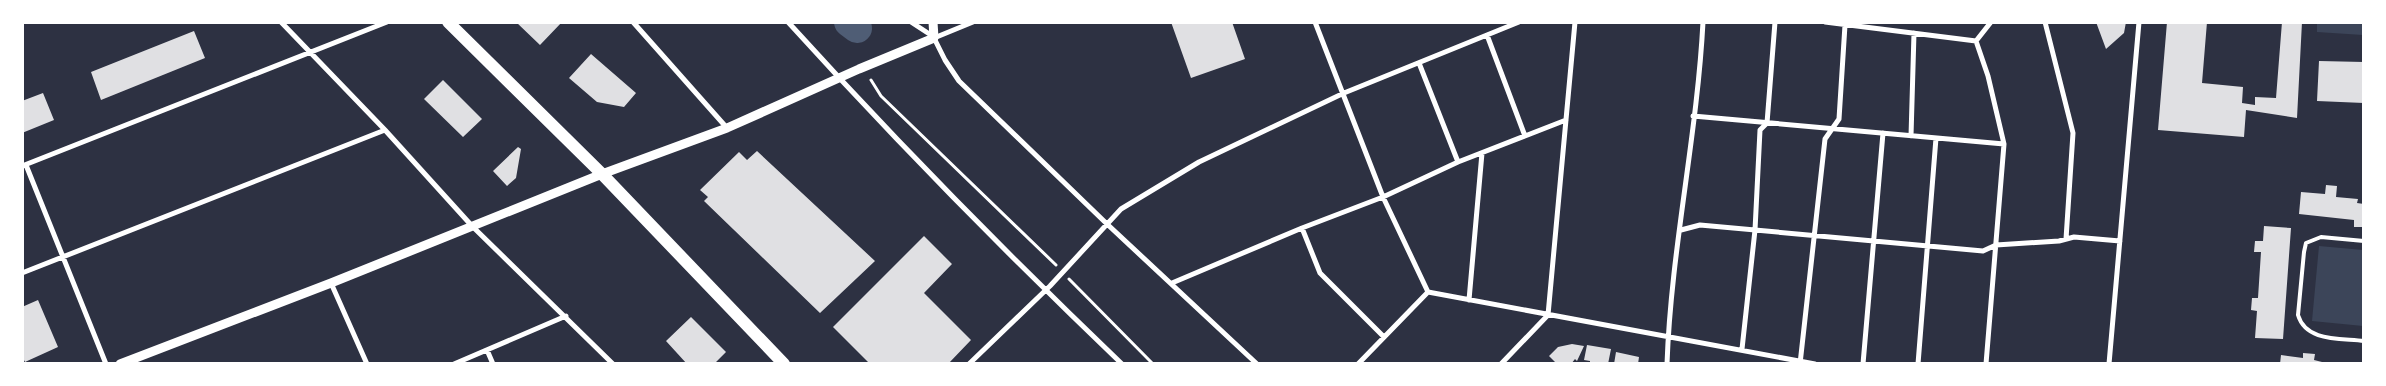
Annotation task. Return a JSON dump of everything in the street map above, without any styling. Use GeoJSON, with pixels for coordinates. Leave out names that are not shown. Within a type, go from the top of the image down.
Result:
{"type":"FeatureCollection","features":[{"type":"Feature","properties":{"kind":"main road"},"geometry":{"type":"LineString","coordinates":[[448,22],[602,174],[784,364]]}},
{"type":"Feature","properties":{"kind":"street"},"geometry":{"type":"LineString","coordinates":[[281,22],[385,130],[472,226],[613,364]]}},
{"type":"Feature","properties":{"kind":"street"},"geometry":{"type":"LineString","coordinates":[[106,364],[24,166],[387,22]]}},
{"type":"Feature","properties":{"kind":"street"},"geometry":{"type":"LineString","coordinates":[[633,22],[727,128]]}},
{"type":"Feature","properties":{"kind":"street"},"geometry":{"type":"LineString","coordinates":[[788,22],[839,79],[1045,290],[1122,364]]}},
{"type":"Feature","properties":{"kind":"street"},"geometry":{"type":"LineString","coordinates":[[910,22],[934,38]]}},
{"type":"Feature","properties":{"kind":"street"},"geometry":{"type":"LineString","coordinates":[[933,22],[934,38],[945,60],[960,81],[1106,226],[1172,283],[1257,364]]}},
{"type":"Feature","properties":{"kind":"street"},"geometry":{"type":"LineString","coordinates":[[120,364],[331,283],[602,174],[727,128],[917,44],[973,22]]}},
{"type":"Feature","properties":{"kind":"street"},"geometry":{"type":"LineString","coordinates":[[1315,22],[1344,92],[1383,196],[1428,292]]}},
{"type":"Feature","properties":{"kind":"street"},"geometry":{"type":"LineString","coordinates":[[969,364],[1054,281],[1121,209],[1200,162],[1344,92],[1519,22]]}},
{"type":"Feature","properties":{"kind":"street"},"geometry":{"type":"LineString","coordinates":[[1502,364],[1548,315],[1575,22]]}},
{"type":"Feature","properties":{"kind":"street"},"geometry":{"type":"LineString","coordinates":[[1667,364],[1671,283],[1681,230],[1703,22]]}},
{"type":"Feature","properties":{"kind":"street"},"geometry":{"type":"LineString","coordinates":[[1742,349],[1755,230],[1760,130],[1767,123],[1775,22]]}},
{"type":"Feature","properties":{"kind":"street"},"geometry":{"type":"LineString","coordinates":[[1824,22],[1976,41]]}},
{"type":"Feature","properties":{"kind":"street"},"geometry":{"type":"LineString","coordinates":[[1976,41],[1991,22]]}},
{"type":"Feature","properties":{"kind":"street"},"geometry":{"type":"LineString","coordinates":[[2045,22],[2073,134],[2066,239]]}},
{"type":"Feature","properties":{"kind":"street"},"geometry":{"type":"LineString","coordinates":[[2109,364],[2140,22]]}},
{"type":"Feature","properties":{"kind":"street"},"geometry":{"type":"LineString","coordinates":[[1800,362],[1825,138],[1839,119],[1845,25]]}},
{"type":"Feature","properties":{"kind":"street"},"geometry":{"type":"LineString","coordinates":[[1910,136],[1914,33]]}},
{"type":"Feature","properties":{"kind":"street"},"geometry":{"type":"LineString","coordinates":[[1487,35],[1525,136]]}},
{"type":"Feature","properties":{"kind":"street"},"geometry":{"type":"LineString","coordinates":[[1976,41],[1988,76],[2004,144],[1986,364]]}},
{"type":"Feature","properties":{"kind":"street"},"geometry":{"type":"LineString","coordinates":[[1419,63],[1458,162]]}},
{"type":"Feature","properties":{"kind":"street"},"geometry":{"type":"LineString","coordinates":[[1693,116],[2004,144]]}},
{"type":"Feature","properties":{"kind":"street"},"geometry":{"type":"LineString","coordinates":[[1172,283],[1383,196],[1458,162],[1566,120]]}},
{"type":"Feature","properties":{"kind":"street"},"geometry":{"type":"LineString","coordinates":[[22,273],[385,130]]}},
{"type":"Feature","properties":{"kind":"street"},"geometry":{"type":"LineString","coordinates":[[1863,364],[1883,134]]}},
{"type":"Feature","properties":{"kind":"street"},"geometry":{"type":"LineString","coordinates":[[1918,364],[1936,138]]}},
{"type":"Feature","properties":{"kind":"street"},"geometry":{"type":"LineString","coordinates":[[1469,300],[1482,153]]}},
{"type":"Feature","properties":{"kind":"street"},"geometry":{"type":"LineString","coordinates":[[1681,230],[1700,225],[1984,251],[1996,245],[2074,237],[2120,241]]}},
{"type":"Feature","properties":{"kind":"street"},"geometry":{"type":"LineString","coordinates":[[1302,228],[1320,273],[1384,337]]}},
{"type":"Feature","properties":{"kind":"street"},"geometry":{"type":"LineString","coordinates":[[331,283],[367,364]]}},
{"type":"Feature","properties":{"kind":"street"},"geometry":{"type":"LineString","coordinates":[[1428,292],[1548,315],[1668,334],[1815,364]]}},
{"type":"Feature","properties":{"kind":"street"},"geometry":{"type":"LineString","coordinates":[[1358,364],[1428,292]]}},
{"type":"Feature","properties":{"kind":"street"},"geometry":{"type":"LineString","coordinates":[[454,364],[566,316]]}},
{"type":"Feature","properties":{"kind":"street"},"geometry":{"type":"LineString","coordinates":[[487,350],[492,364]]}},
{"type":"Feature","properties":{"kind":"street"},"geometry":{"type":"LineString","coordinates":[[975,358],[980,364]]}},
{"type":"Feature","properties":{"kind":"lane"},"geometry":{"type":"LineString","coordinates":[[2364,241],[2321,238],[2306,243],[2298,315],[2301,325],[2308,332],[2320,336],[2364,341]]}},
{"type":"Feature","properties":{"kind":"path"},"geometry":{"type":"LineString","coordinates":[[871,80],[881,96],[1057,267]]}},
{"type":"Feature","properties":{"kind":"path"},"geometry":{"type":"LineString","coordinates":[[1063,272],[1154,364]]}},
{"type":"Feature","properties":{"kind":"shaded area"},"geometry":{"type":"Polygon","coordinates":[[[2317,23],[2363,23],[2363,35],[2317,32],[2317,23]]]}},
{"type":"Feature","properties":{"kind":"shaded area"},"geometry":{"type":"Polygon","coordinates":[[[2319,246],[2363,250],[2363,326],[2312,321],[2319,246]]]}},
{"type":"Feature","properties":{"kind":"building"},"geometry":{"type":"Polygon","coordinates":[[[516,22],[562,22],[540,45],[516,22]]]}},
{"type":"Feature","properties":{"kind":"building"},"geometry":{"type":"Polygon","coordinates":[[[1171,22],[1232,22],[1245,59],[1191,78],[1171,22]]]}},
{"type":"Feature","properties":{"kind":"building"},"geometry":{"type":"Polygon","coordinates":[[[2096,22],[2126,22],[2124,33],[2106,49],[2096,22]]]}},
{"type":"Feature","properties":{"kind":"building"},"geometry":{"type":"Polygon","coordinates":[[[2167,22],[2207,22],[2202,83],[2243,87],[2242,103],[2255,105],[2255,97],[2276,98],[2282,22],[2302,22],[2297,118],[2246,110],[2244,137],[2158,130],[2167,22]]]}},
{"type":"Feature","properties":{"kind":"building"},"geometry":{"type":"Polygon","coordinates":[[[194,31],[205,58],[101,100],[91,72],[194,31]]]}},
{"type":"Feature","properties":{"kind":"building"},"geometry":{"type":"Polygon","coordinates":[[[591,54],[636,93],[624,107],[597,102],[569,78],[591,54]]]}},
{"type":"Feature","properties":{"kind":"building"},"geometry":{"type":"Polygon","coordinates":[[[2319,61],[2364,62],[2364,103],[2317,101],[2319,61]]]}},
{"type":"Feature","properties":{"kind":"building"},"geometry":{"type":"Polygon","coordinates":[[[443,80],[482,119],[463,137],[424,99],[443,80]]]}},
{"type":"Feature","properties":{"kind":"building"},"geometry":{"type":"Polygon","coordinates":[[[43,93],[54,120],[22,133],[22,101],[43,93]]]}},
{"type":"Feature","properties":{"kind":"building"},"geometry":{"type":"Polygon","coordinates":[[[518,147],[521,149],[516,178],[507,186],[493,171],[518,147]]]}},
{"type":"Feature","properties":{"kind":"building"},"geometry":{"type":"Polygon","coordinates":[[[757,151],[875,261],[820,313],[704,201],[708,197],[700,190],[739,152],[747,160],[757,151]]]}},
{"type":"Feature","properties":{"kind":"building"},"geometry":{"type":"Polygon","coordinates":[[[2326,185],[2337,186],[2336,197],[2358,199],[2357,203],[2364,204],[2364,227],[2354,227],[2354,220],[2299,214],[2301,192],[2325,194],[2326,185]]]}},
{"type":"Feature","properties":{"kind":"building"},"geometry":{"type":"Polygon","coordinates":[[[2264,226],[2291,228],[2283,339],[2255,338],[2257,311],[2251,310],[2252,298],[2258,298],[2261,252],[2254,252],[2255,241],[2263,241],[2264,226]]]}},
{"type":"Feature","properties":{"kind":"building"},"geometry":{"type":"Polygon","coordinates":[[[924,236],[952,264],[924,293],[971,340],[948,364],[870,364],[833,327],[924,236]]]}},
{"type":"Feature","properties":{"kind":"building"},"geometry":{"type":"Polygon","coordinates":[[[38,300],[58,347],[25,362],[22,356],[22,307],[38,300]]]}},
{"type":"Feature","properties":{"kind":"building"},"geometry":{"type":"Polygon","coordinates":[[[691,317],[726,352],[714,364],[687,364],[666,341],[691,317]]]}},
{"type":"Feature","properties":{"kind":"building"},"geometry":{"type":"Polygon","coordinates":[[[1572,344],[1584,346],[1577,361],[1575,359],[1571,364],[1557,364],[1549,356],[1558,347],[1572,344]]]}},
{"type":"Feature","properties":{"kind":"building"},"geometry":{"type":"Polygon","coordinates":[[[1587,345],[1611,349],[1608,364],[1590,363],[1590,361],[1584,360],[1587,345]]]}},
{"type":"Feature","properties":{"kind":"building"},"geometry":{"type":"Polygon","coordinates":[[[1616,352],[1639,357],[1638,364],[1614,364],[1616,352]]]}},
{"type":"Feature","properties":{"kind":"building"},"geometry":{"type":"Polygon","coordinates":[[[2303,353],[2315,354],[2314,360],[2330,364],[2280,364],[2281,355],[2303,358],[2303,353]]]}},
{"type":"Feature","properties":{"kind":"waterway"},"geometry":{"type":"LineString","coordinates":[[849,22],[857,28]]}}]}
